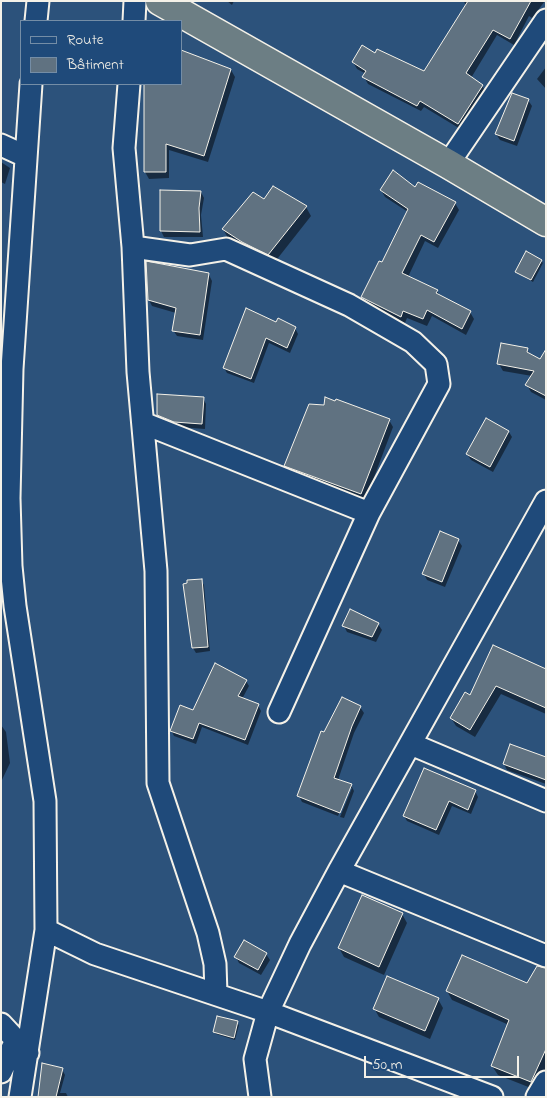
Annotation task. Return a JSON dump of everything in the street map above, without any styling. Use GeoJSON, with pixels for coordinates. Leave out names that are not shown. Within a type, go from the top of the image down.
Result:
{"type":"FeatureCollection","features":[{"type":"Feature","properties":{"kind":"highway"},"geometry":{"type":"LineString","coordinates":[[160,1],[448,164],[546,222]]}},
{"type":"Feature","properties":{"kind":"street"},"geometry":{"type":"LineString","coordinates":[[36,20],[38,1]]}},
{"type":"Feature","properties":{"kind":"street"},"geometry":{"type":"LineString","coordinates":[[134,20],[135,1]]}},
{"type":"Feature","properties":{"kind":"street"},"geometry":{"type":"LineString","coordinates":[[448,164],[546,20]]}},
{"type":"Feature","properties":{"kind":"street"},"geometry":{"type":"LineString","coordinates":[[20,1097],[22,1046],[46,930],[46,801],[6,565],[9,498],[7,368],[31,85]]}},
{"type":"Feature","properties":{"kind":"street"},"geometry":{"type":"LineString","coordinates":[[129,85],[124,148],[133,247],[138,372],[156,571],[158,783],[208,933],[215,964],[216,994]]}},
{"type":"Feature","properties":{"kind":"street"},"geometry":{"type":"LineString","coordinates":[[1,145],[25,156]]}},
{"type":"Feature","properties":{"kind":"street"},"geometry":{"type":"LineString","coordinates":[[133,247],[190,255],[226,249],[349,305],[414,342],[436,364],[439,384],[369,513],[279,712]]}},
{"type":"Feature","properties":{"kind":"street"},"geometry":{"type":"LineString","coordinates":[[143,423],[369,513]]}},
{"type":"Feature","properties":{"kind":"street"},"geometry":{"type":"LineString","coordinates":[[260,1097],[255,1059],[268,1012],[339,871],[546,501]]}},
{"type":"Feature","properties":{"kind":"street"},"geometry":{"type":"LineString","coordinates":[[411,744],[546,801]]}},
{"type":"Feature","properties":{"kind":"street"},"geometry":{"type":"LineString","coordinates":[[339,871],[546,956]]}},
{"type":"Feature","properties":{"kind":"street"},"geometry":{"type":"LineString","coordinates":[[46,930],[95,954],[268,1012],[492,1097]]}},
{"type":"Feature","properties":{"kind":"street"},"geometry":{"type":"LineString","coordinates":[[1,1024],[22,1046]]}},
{"type":"Feature","properties":{"kind":"street"},"geometry":{"type":"LineString","coordinates":[[1,1072],[22,1046]]}},
{"type":"Feature","properties":{"kind":"street"},"geometry":{"type":"LineString","coordinates":[[537,1097],[546,1082]]}},
{"type":"Feature","properties":{"kind":"building"},"geometry":{"type":"Polygon","coordinates":[[[468,1],[531,1],[510,39],[493,30],[466,73],[483,85],[458,124],[420,101],[417,106],[362,77],[366,71],[352,62],[362,45],[375,53],[377,49],[424,71],[468,1]]]}},
{"type":"Feature","properties":{"kind":"building"},"geometry":{"type":"Polygon","coordinates":[[[182,50],[231,69],[204,156],[166,144],[166,172],[144,172],[144,85],[182,85],[182,50]]]}},
{"type":"Feature","properties":{"kind":"building"},"geometry":{"type":"Polygon","coordinates":[[[512,93],[529,99],[514,141],[495,134],[512,93]]]}},
{"type":"Feature","properties":{"kind":"building"},"geometry":{"type":"Polygon","coordinates":[[[393,170],[415,187],[418,182],[456,202],[434,242],[421,235],[402,273],[438,290],[436,293],[471,311],[462,329],[427,310],[423,319],[403,311],[401,317],[361,297],[379,261],[382,262],[408,209],[380,190],[393,170]]]}},
{"type":"Feature","properties":{"kind":"building"},"geometry":{"type":"Polygon","coordinates":[[[273,186],[307,206],[268,255],[222,229],[253,192],[264,199],[273,186]]]}},
{"type":"Feature","properties":{"kind":"building"},"geometry":{"type":"Polygon","coordinates":[[[160,190],[201,191],[199,208],[200,232],[160,231],[160,190]]]}},
{"type":"Feature","properties":{"kind":"building"},"geometry":{"type":"Polygon","coordinates":[[[526,251],[542,260],[531,280],[515,272],[526,251]]]}},
{"type":"Feature","properties":{"kind":"building"},"geometry":{"type":"Polygon","coordinates":[[[146,261],[209,273],[200,335],[172,331],[176,308],[148,300],[146,261]]]}},
{"type":"Feature","properties":{"kind":"building"},"geometry":{"type":"Polygon","coordinates":[[[246,308],[276,322],[278,318],[296,327],[287,348],[266,338],[251,379],[223,368],[246,308]]]}},
{"type":"Feature","properties":{"kind":"building"},"geometry":{"type":"Polygon","coordinates":[[[501,343],[528,348],[527,352],[540,359],[546,349],[546,396],[525,385],[534,371],[497,364],[501,343]]]}},
{"type":"Feature","properties":{"kind":"building"},"geometry":{"type":"Polygon","coordinates":[[[157,394],[204,397],[202,424],[174,422],[157,415],[157,394]]]}},
{"type":"Feature","properties":{"kind":"building"},"geometry":{"type":"Polygon","coordinates":[[[325,397],[335,401],[336,399],[390,419],[361,494],[284,466],[309,404],[324,405],[325,397]]]}},
{"type":"Feature","properties":{"kind":"building"},"geometry":{"type":"Polygon","coordinates":[[[486,418],[509,431],[490,467],[466,454],[486,418]]]}},
{"type":"Feature","properties":{"kind":"building"},"geometry":{"type":"Polygon","coordinates":[[[440,531],[459,539],[442,582],[422,574],[440,531]]]}},
{"type":"Feature","properties":{"kind":"building"},"geometry":{"type":"Polygon","coordinates":[[[202,579],[208,647],[192,648],[183,584],[187,583],[187,580],[202,579]]]}},
{"type":"Feature","properties":{"kind":"building"},"geometry":{"type":"Polygon","coordinates":[[[350,609],[379,623],[372,637],[342,626],[350,609]]]}},
{"type":"Feature","properties":{"kind":"building"},"geometry":{"type":"Polygon","coordinates":[[[493,645],[546,669],[546,708],[496,686],[470,730],[450,718],[465,692],[470,695],[493,645]]]}},
{"type":"Feature","properties":{"kind":"building"},"geometry":{"type":"Polygon","coordinates":[[[215,663],[247,680],[238,696],[259,704],[245,740],[199,723],[193,739],[170,731],[180,705],[193,710],[215,663]]]}},
{"type":"Feature","properties":{"kind":"building"},"geometry":{"type":"Polygon","coordinates":[[[342,697],[361,706],[334,778],[352,784],[340,813],[297,796],[321,731],[324,732],[342,697]]]}},
{"type":"Feature","properties":{"kind":"building"},"geometry":{"type":"Polygon","coordinates":[[[510,744],[546,757],[546,780],[503,764],[510,744]]]}},
{"type":"Feature","properties":{"kind":"building"},"geometry":{"type":"Polygon","coordinates":[[[424,768],[476,790],[468,810],[449,801],[436,830],[403,816],[424,768]]]}},
{"type":"Feature","properties":{"kind":"building"},"geometry":{"type":"Polygon","coordinates":[[[362,895],[403,913],[379,967],[338,948],[362,895]]]}},
{"type":"Feature","properties":{"kind":"building"},"geometry":{"type":"Polygon","coordinates":[[[244,940],[267,953],[258,970],[234,957],[244,940]]]}},
{"type":"Feature","properties":{"kind":"building"},"geometry":{"type":"Polygon","coordinates":[[[462,955],[527,983],[537,966],[546,968],[546,1049],[531,1082],[491,1066],[509,1020],[446,991],[462,955]]]}},
{"type":"Feature","properties":{"kind":"building"},"geometry":{"type":"Polygon","coordinates":[[[387,976],[439,998],[425,1031],[373,1009],[387,976]]]}},
{"type":"Feature","properties":{"kind":"building"},"geometry":{"type":"Polygon","coordinates":[[[217,1016],[238,1021],[234,1038],[213,1032],[217,1016]]]}},
{"type":"Feature","properties":{"kind":"building"},"geometry":{"type":"Polygon","coordinates":[[[42,1063],[63,1068],[56,1097],[38,1097],[42,1063]]]}}]}
